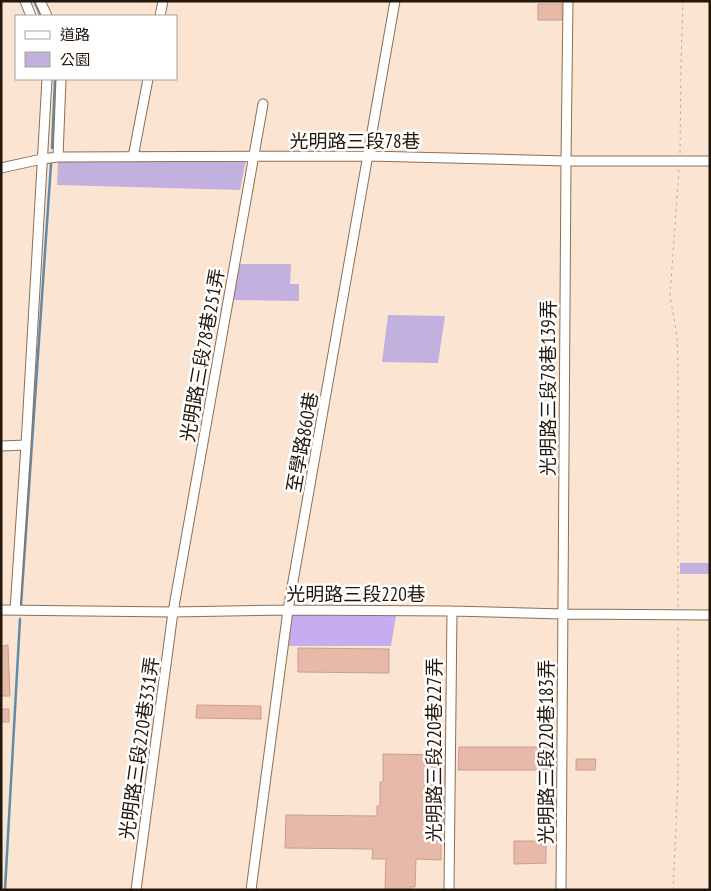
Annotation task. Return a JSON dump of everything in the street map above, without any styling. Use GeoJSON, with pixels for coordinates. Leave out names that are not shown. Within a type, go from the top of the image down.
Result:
{"type":"FeatureCollection","features":[{"type":"Feature","properties":{"kind":"street"},"geometry":{"type":"LineString","coordinates":[[25,1],[31,15]]}},
{"type":"Feature","properties":{"kind":"street"},"geometry":{"type":"LineString","coordinates":[[40,1],[47,15]]}},
{"type":"Feature","properties":{"kind":"street"},"geometry":{"type":"LineString","coordinates":[[160,15],[162,1]]}},
{"type":"Feature","properties":{"kind":"street","name":"至學路860巷"},"geometry":{"type":"LineString","coordinates":[[251,890],[288,610],[395,1]]}},
{"type":"Feature","properties":{"kind":"street","name":"光明路三段78巷139弄"},"geometry":{"type":"LineString","coordinates":[[563,614],[568,1]]}},
{"type":"Feature","properties":{"kind":"street"},"geometry":{"type":"LineString","coordinates":[[15,610],[46,80]]}},
{"type":"Feature","properties":{"kind":"street"},"geometry":{"type":"LineString","coordinates":[[58,157],[61,80]]}},
{"type":"Feature","properties":{"kind":"street"},"geometry":{"type":"LineString","coordinates":[[133,157],[148,80]]}},
{"type":"Feature","properties":{"kind":"street","name":"光明路三段78巷251弄"},"geometry":{"type":"LineString","coordinates":[[173,612],[263,104]]}},
{"type":"Feature","properties":{"kind":"street","name":"光明路三段78巷"},"geometry":{"type":"LineString","coordinates":[[1,168],[58,157],[368,156],[566,161],[710,161]]}},
{"type":"Feature","properties":{"kind":"street"},"geometry":{"type":"LineString","coordinates":[[1,446],[26,446]]}},
{"type":"Feature","properties":{"kind":"street","name":"光明路三段220巷"},"geometry":{"type":"LineString","coordinates":[[1,610],[173,612],[288,610],[452,611],[710,615]]}},
{"type":"Feature","properties":{"kind":"street","name":"光明路三段220巷227弄"},"geometry":{"type":"LineString","coordinates":[[449,890],[452,611]]}},
{"type":"Feature","properties":{"kind":"street","name":"光明路三段220巷331弄"},"geometry":{"type":"LineString","coordinates":[[136,890],[173,612]]}},
{"type":"Feature","properties":{"kind":"street","name":"光明路三段220巷183弄"},"geometry":{"type":"LineString","coordinates":[[561,890],[563,614]]}},
{"type":"Feature","properties":{"kind":"path"},"geometry":{"type":"LineString","coordinates":[[673,890],[678,781],[678,368],[677,336],[670,295],[680,160],[683,1]]}},
{"type":"Feature","properties":{"kind":"green space"},"geometry":{"type":"Polygon","coordinates":[[[246,160],[240,190],[57,185],[58,161],[246,160]]]}},
{"type":"Feature","properties":{"kind":"green space"},"geometry":{"type":"Polygon","coordinates":[[[235,264],[291,264],[290,284],[299,284],[299,301],[231,300],[235,264]]]}},
{"type":"Feature","properties":{"kind":"green space"},"geometry":{"type":"Polygon","coordinates":[[[388,315],[445,316],[438,363],[382,362],[388,315]]]}},
{"type":"Feature","properties":{"kind":"green space"},"geometry":{"type":"Polygon","coordinates":[[[680,563],[710,563],[710,574],[680,574],[680,563]]]}},
{"type":"Feature","properties":{"kind":"shaded area"},"geometry":{"type":"Polygon","coordinates":[[[291,615],[396,616],[391,646],[289,646],[291,615]]]}},
{"type":"Feature","properties":{"kind":"building"},"geometry":{"type":"Polygon","coordinates":[[[538,4],[562,4],[562,20],[538,20],[538,4]]]}},
{"type":"Feature","properties":{"kind":"building"},"geometry":{"type":"Polygon","coordinates":[[[8,645],[10,696],[1,696],[1,646],[8,645]]]}},
{"type":"Feature","properties":{"kind":"building"},"geometry":{"type":"Polygon","coordinates":[[[298,648],[389,649],[389,673],[298,672],[298,648]]]}},
{"type":"Feature","properties":{"kind":"building"},"geometry":{"type":"Polygon","coordinates":[[[197,705],[261,706],[261,719],[196,718],[197,705]]]}},
{"type":"Feature","properties":{"kind":"building"},"geometry":{"type":"Polygon","coordinates":[[[1,709],[9,709],[9,722],[1,722],[1,709]]]}},
{"type":"Feature","properties":{"kind":"building"},"geometry":{"type":"Polygon","coordinates":[[[139,740],[146,740],[146,751],[139,751],[139,740]]]}},
{"type":"Feature","properties":{"kind":"building"},"geometry":{"type":"Polygon","coordinates":[[[459,747],[553,747],[553,770],[458,770],[459,747]]]}},
{"type":"Feature","properties":{"kind":"building"},"geometry":{"type":"Polygon","coordinates":[[[383,754],[444,755],[441,860],[416,859],[415,887],[410,887],[410,890],[385,890],[386,859],[372,859],[373,849],[285,848],[286,815],[377,816],[377,806],[380,806],[380,782],[383,782],[383,754]]]}},
{"type":"Feature","properties":{"kind":"building"},"geometry":{"type":"Polygon","coordinates":[[[576,759],[596,759],[595,770],[576,770],[576,759]]]}},
{"type":"Feature","properties":{"kind":"building"},"geometry":{"type":"Polygon","coordinates":[[[514,841],[546,841],[546,863],[514,864],[514,841]]]}},
{"type":"Feature","properties":{"kind":"waterway"},"geometry":{"type":"LineString","coordinates":[[34,1],[41,15]]}},
{"type":"Feature","properties":{"kind":"waterway"},"geometry":{"type":"LineString","coordinates":[[52,148],[55,80]]}},
{"type":"Feature","properties":{"kind":"waterway"},"geometry":{"type":"LineString","coordinates":[[21,605],[51,164]]}},
{"type":"Feature","properties":{"kind":"waterway"},"geometry":{"type":"LineString","coordinates":[[5,890],[20,619]]}}]}
